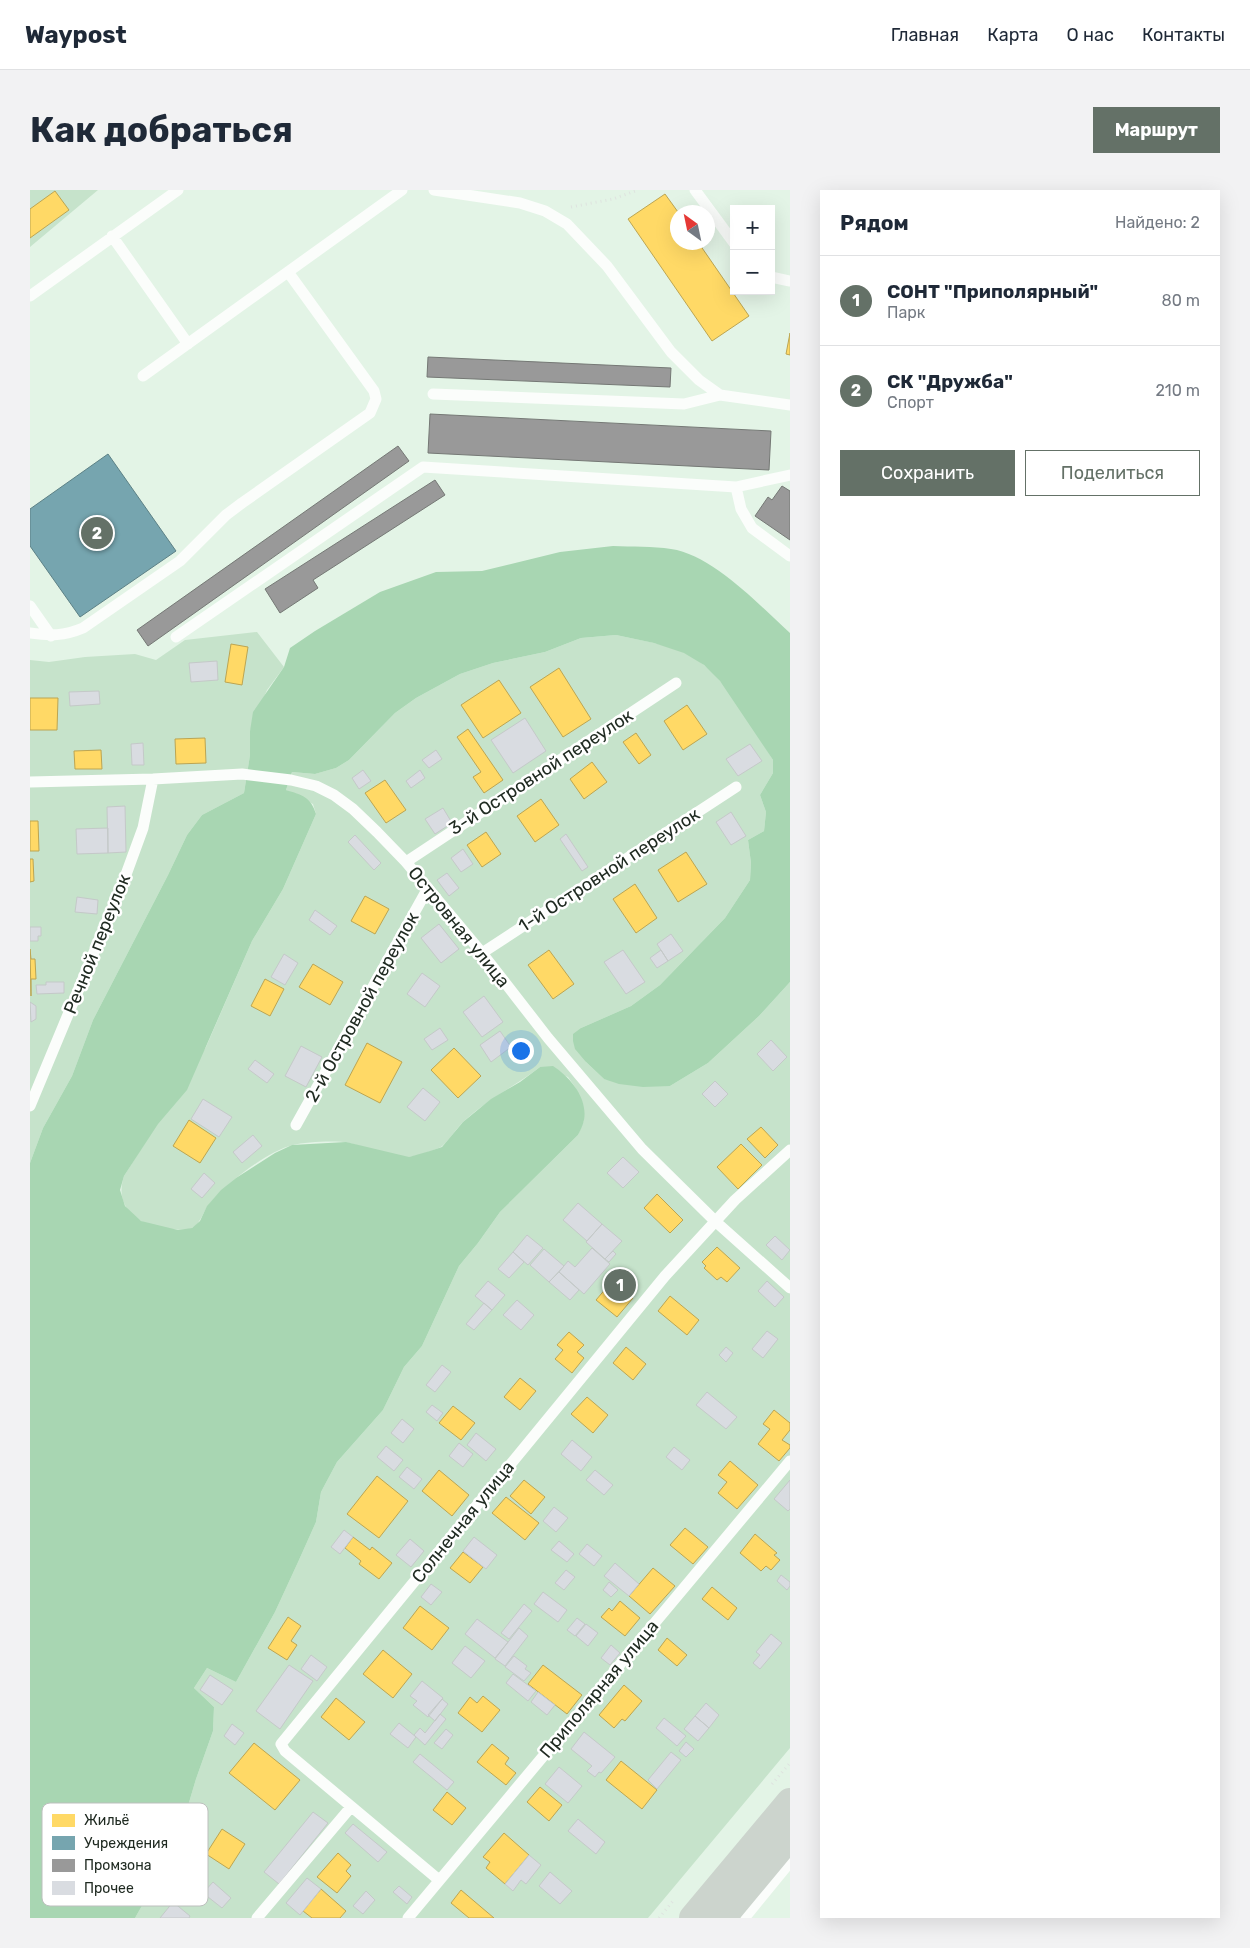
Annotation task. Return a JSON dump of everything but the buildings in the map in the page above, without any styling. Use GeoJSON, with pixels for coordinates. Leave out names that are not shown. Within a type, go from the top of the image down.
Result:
{"type":"FeatureCollection","features":[{"type":"Feature","properties":{"kind":"main road"},"geometry":{"type":"LineString","coordinates":[[693,1918],[790,1802]]}},
{"type":"Feature","properties":{"kind":"main road"},"geometry":{"type":"LineString","coordinates":[[738,1917],[779,1862],[790,1836]]}},
{"type":"Feature","properties":{"kind":"lane"},"geometry":{"type":"LineString","coordinates":[[30,296],[178,190]]}},
{"type":"Feature","properties":{"kind":"lane"},"geometry":{"type":"LineString","coordinates":[[143,376],[402,190]]}},
{"type":"Feature","properties":{"kind":"lane"},"geometry":{"type":"LineString","coordinates":[[434,190],[520,203],[545,211],[567,224],[607,266],[671,352],[699,380],[720,396]]}},
{"type":"Feature","properties":{"kind":"lane"},"geometry":{"type":"LineString","coordinates":[[695,190],[730,238]]}},
{"type":"Feature","properties":{"kind":"lane"},"geometry":{"type":"LineString","coordinates":[[112,236],[188,344]]}},
{"type":"Feature","properties":{"kind":"lane"},"geometry":{"type":"LineString","coordinates":[[30,633],[51,636],[68,634],[82,628],[180,561],[226,515],[370,413],[376,399],[374,391],[288,272]]}},
{"type":"Feature","properties":{"kind":"lane"},"geometry":{"type":"LineString","coordinates":[[775,278],[790,281]]}},
{"type":"Feature","properties":{"kind":"lane"},"geometry":{"type":"LineString","coordinates":[[433,394],[684,404],[720,396],[790,405]]}},
{"type":"Feature","properties":{"kind":"lane"},"geometry":{"type":"LineString","coordinates":[[176,637],[423,467],[736,486],[790,475]]}},
{"type":"Feature","properties":{"kind":"lane"},"geometry":{"type":"LineString","coordinates":[[736,486],[741,509],[752,528],[790,556]]}},
{"type":"Feature","properties":{"kind":"lane"},"geometry":{"type":"LineString","coordinates":[[30,606],[51,636]]}},
{"type":"Feature","properties":{"kind":"lane","name":"3-й Островной переулок"},"geometry":{"type":"LineString","coordinates":[[406,862],[676,683]]}},
{"type":"Feature","properties":{"kind":"lane","name":"Островная улица"},"geometry":{"type":"LineString","coordinates":[[30,782],[153,779],[242,774],[291,780],[316,786],[334,796],[353,809],[406,862],[482,953],[548,1038],[635,1141],[715,1221],[790,1288]]}},
{"type":"Feature","properties":{"kind":"lane","name":"Речной переулок"},"geometry":{"type":"LineString","coordinates":[[30,1106],[124,880],[143,828],[153,779]]}},
{"type":"Feature","properties":{"kind":"lane","name":"1-й Островной переулок"},"geometry":{"type":"LineString","coordinates":[[482,953],[736,787]]}},
{"type":"Feature","properties":{"kind":"lane","name":"2-й Островной переулок"},"geometry":{"type":"LineString","coordinates":[[296,1125],[428,888]]}},
{"type":"Feature","properties":{"kind":"lane","name":"Солнечная улица"},"geometry":{"type":"LineString","coordinates":[[439,1880],[285,1751],[281,1744],[659,1283],[715,1221],[790,1150]]}},
{"type":"Feature","properties":{"kind":"lane","name":"Приполярная улица"},"geometry":{"type":"LineString","coordinates":[[408,1918],[790,1461]]}},
{"type":"Feature","properties":{"kind":"lane"},"geometry":{"type":"LineString","coordinates":[[257,1918],[351,1807]]}},
{"type":"Feature","properties":{"kind":"path"},"geometry":{"type":"LineString","coordinates":[[545,211],[613,200],[638,190]]}},
{"type":"Feature","properties":{"kind":"shaded area"},"geometry":{"type":"Polygon","coordinates":[[[30,190],[98,190],[30,247],[30,190]]]}},
{"type":"Feature","properties":{"kind":"shaded area"},"geometry":{"type":"Polygon","coordinates":[[[613,546],[650,547],[687,553],[719,571],[735,583],[790,633],[790,982],[759,1016],[708,1063],[670,1086],[643,1087],[619,1084],[604,1079],[575,1049],[573,1034],[581,1028],[631,1006],[660,985],[725,918],[750,880],[751,863],[748,840],[764,831],[766,812],[760,795],[773,773],[773,760],[720,681],[704,665],[684,653],[654,643],[616,635],[581,638],[545,652],[493,663],[460,674],[416,698],[395,713],[349,760],[336,768],[315,774],[292,772],[286,790],[297,793],[309,800],[316,814],[283,889],[252,941],[187,1090],[158,1124],[124,1176],[120,1190],[125,1206],[141,1221],[178,1230],[192,1228],[200,1221],[207,1206],[221,1190],[275,1153],[292,1145],[346,1142],[409,1157],[442,1147],[463,1122],[491,1099],[520,1082],[540,1067],[553,1066],[571,1082],[583,1104],[584,1120],[578,1135],[500,1212],[459,1266],[422,1346],[404,1367],[383,1410],[337,1462],[321,1492],[316,1522],[299,1560],[275,1612],[236,1682],[207,1668],[194,1688],[214,1707],[213,1731],[189,1803],[42,1803],[42,1906],[142,1906],[135,1918],[30,1918],[30,1163],[43,1128],[72,1076],[93,1020],[187,835],[202,815],[244,793],[250,755],[250,731],[253,712],[284,667],[290,648],[380,592],[436,572],[482,571],[560,552],[613,546]]]}},
{"type":"Feature","properties":{"kind":"shaded area"},"geometry":{"type":"Polygon","coordinates":[[[257,632],[284,667],[267,690],[250,731],[250,755],[244,793],[202,815],[187,835],[93,1020],[72,1076],[43,1128],[30,1163],[30,660],[49,662],[85,657],[135,654],[156,660],[185,640],[257,632]]]}},
{"type":"Feature","properties":{"kind":"shaded area"},"geometry":{"type":"Polygon","coordinates":[[[616,635],[667,646],[697,660],[711,671],[735,699],[773,760],[773,773],[760,795],[766,812],[764,831],[748,840],[751,863],[750,880],[725,918],[660,985],[631,1006],[581,1028],[586,1062],[604,1079],[670,1086],[708,1063],[759,1016],[790,982],[790,1748],[648,1918],[135,1918],[142,1906],[208,1906],[208,1803],[189,1803],[213,1731],[214,1707],[194,1688],[207,1668],[236,1682],[275,1612],[299,1560],[316,1522],[321,1492],[337,1462],[383,1410],[404,1367],[422,1346],[459,1266],[500,1212],[578,1135],[584,1120],[583,1104],[568,1077],[540,1067],[472,1114],[441,1147],[424,1153],[411,1157],[402,1157],[349,1143],[337,1142],[313,1142],[283,1148],[236,1178],[210,1203],[195,1226],[182,1230],[145,1223],[134,1216],[126,1207],[122,1198],[124,1176],[206,1047],[252,941],[283,889],[316,814],[313,804],[286,790],[292,772],[315,774],[336,768],[349,760],[395,713],[416,698],[460,674],[493,663],[545,652],[581,638],[616,635]]]}},
{"type":"Feature","properties":{"kind":"place","name":"СК \"Дружба\""},"geometry":{"type":"Point","coordinates":[97,533]}},
{"type":"Feature","properties":{"kind":"place","name":"СОНТ \"Приполярный\""},"geometry":{"type":"Point","coordinates":[620,1285]}}]}
